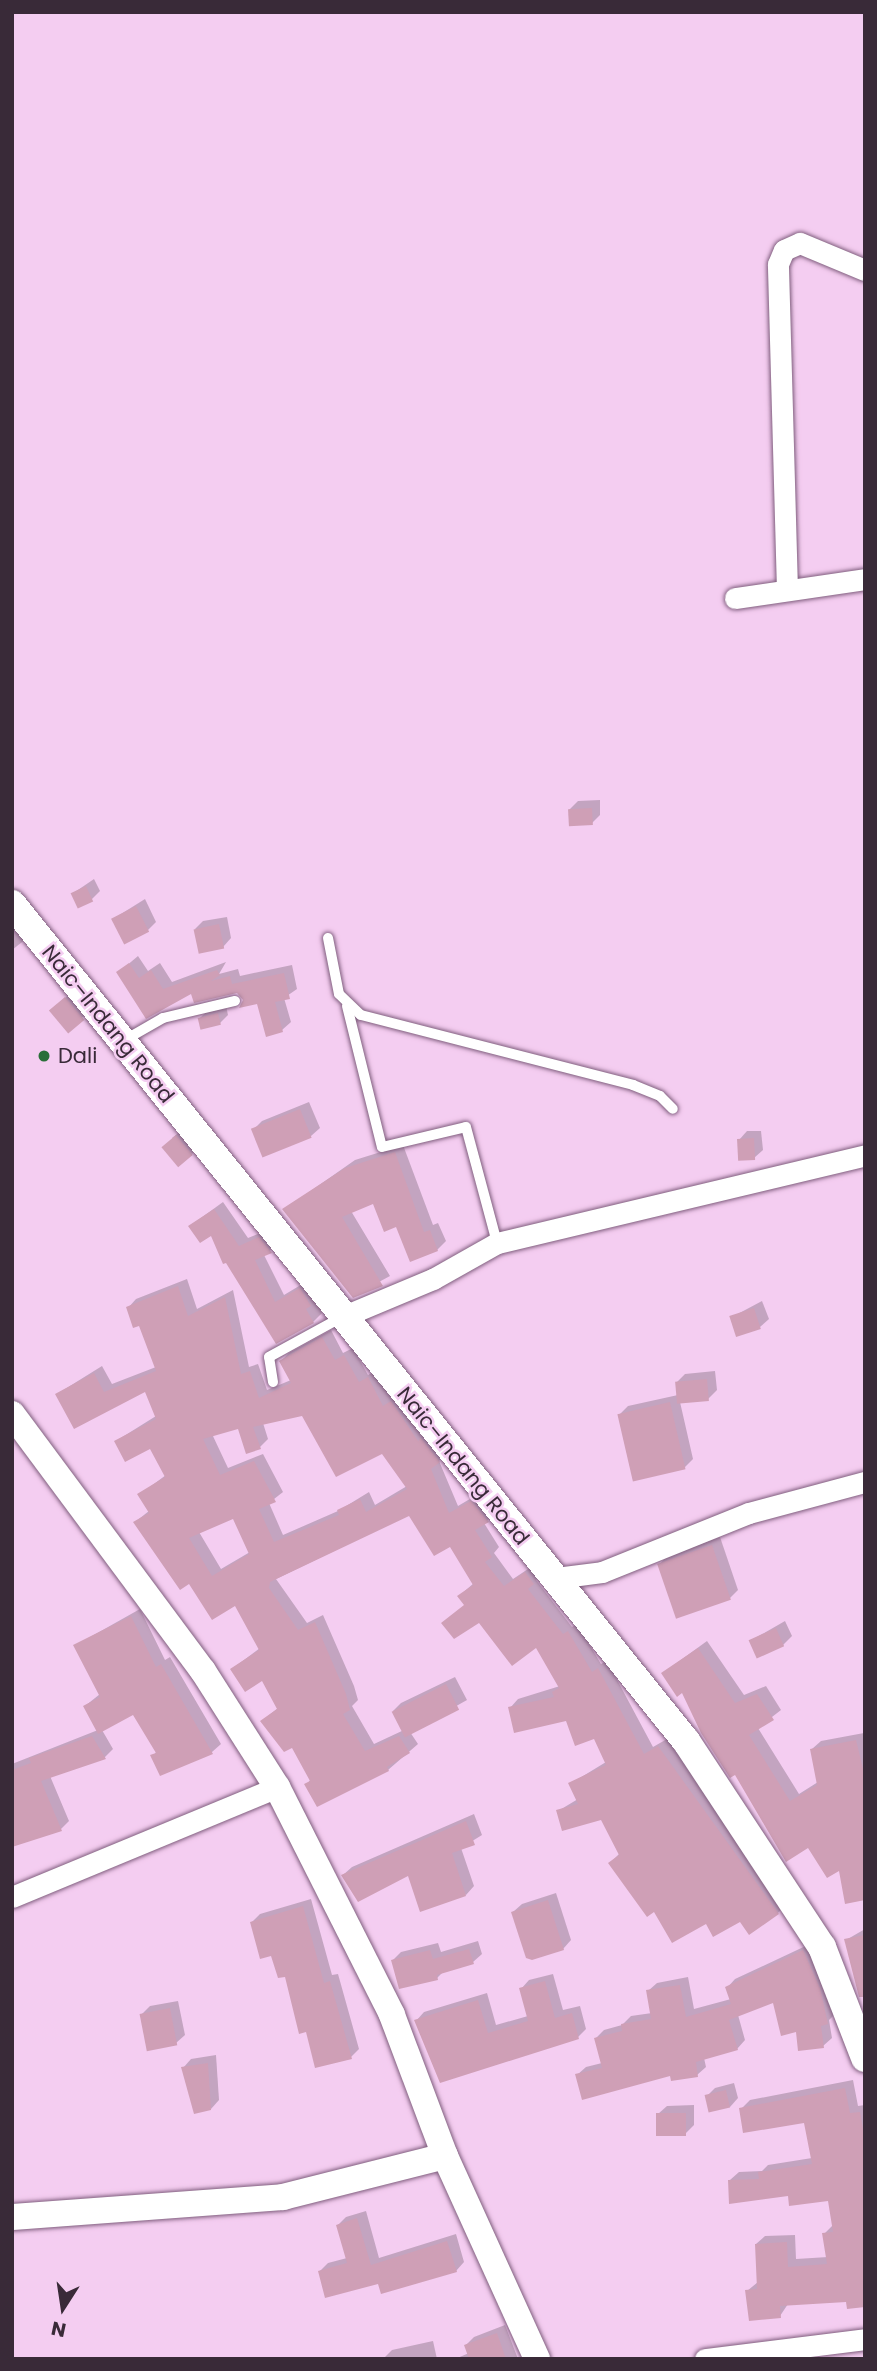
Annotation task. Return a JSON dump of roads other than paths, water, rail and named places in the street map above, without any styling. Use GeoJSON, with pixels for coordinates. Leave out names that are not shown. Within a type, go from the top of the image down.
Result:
{"type":"FeatureCollection","features":[{"type":"Feature","properties":{"kind":"main road","name":"Naic–Indang Road"},"geometry":{"type":"LineString","coordinates":[[12,904],[686,1741],[815,1936],[848,2008],[865,2059]]}},
{"type":"Feature","properties":{"kind":"street"},"geometry":{"type":"LineString","coordinates":[[787,590],[778,264],[785,250],[800,243],[865,270]]}},
{"type":"Feature","properties":{"kind":"street"},"geometry":{"type":"LineString","coordinates":[[735,598],[865,579]]}},
{"type":"Feature","properties":{"kind":"street"},"geometry":{"type":"LineString","coordinates":[[342,1317],[433,1279],[497,1243],[865,1155]]}},
{"type":"Feature","properties":{"kind":"street"},"geometry":{"type":"LineString","coordinates":[[12,1414],[203,1671],[277,1787],[392,2015],[446,2156],[537,2359]]}},
{"type":"Feature","properties":{"kind":"street"},"geometry":{"type":"LineString","coordinates":[[556,1578],[602,1572],[749,1513],[865,1482]]}},
{"type":"Feature","properties":{"kind":"street"},"geometry":{"type":"LineString","coordinates":[[12,1897],[277,1787]]}},
{"type":"Feature","properties":{"kind":"street"},"geometry":{"type":"LineString","coordinates":[[12,2217],[284,2197],[446,2156]]}},
{"type":"Feature","properties":{"kind":"street"},"geometry":{"type":"LineString","coordinates":[[705,2359],[865,2339]]}},
{"type":"Feature","properties":{"kind":"lane"},"geometry":{"type":"LineString","coordinates":[[328,938],[336,986],[346,1006],[382,1147],[466,1126],[497,1243]]}},
{"type":"Feature","properties":{"kind":"lane"},"geometry":{"type":"LineString","coordinates":[[123,1042],[163,1018],[235,1001]]}},
{"type":"Feature","properties":{"kind":"lane"},"geometry":{"type":"LineString","coordinates":[[346,1006],[379,1020],[633,1085],[660,1096],[673,1109]]}},
{"type":"Feature","properties":{"kind":"lane"},"geometry":{"type":"LineString","coordinates":[[273,1382],[269,1357],[342,1317]]}},
{"type":"Feature","properties":{"kind":"place","name":"Dali"},"geometry":{"type":"Point","coordinates":[44,1056]}}]}
